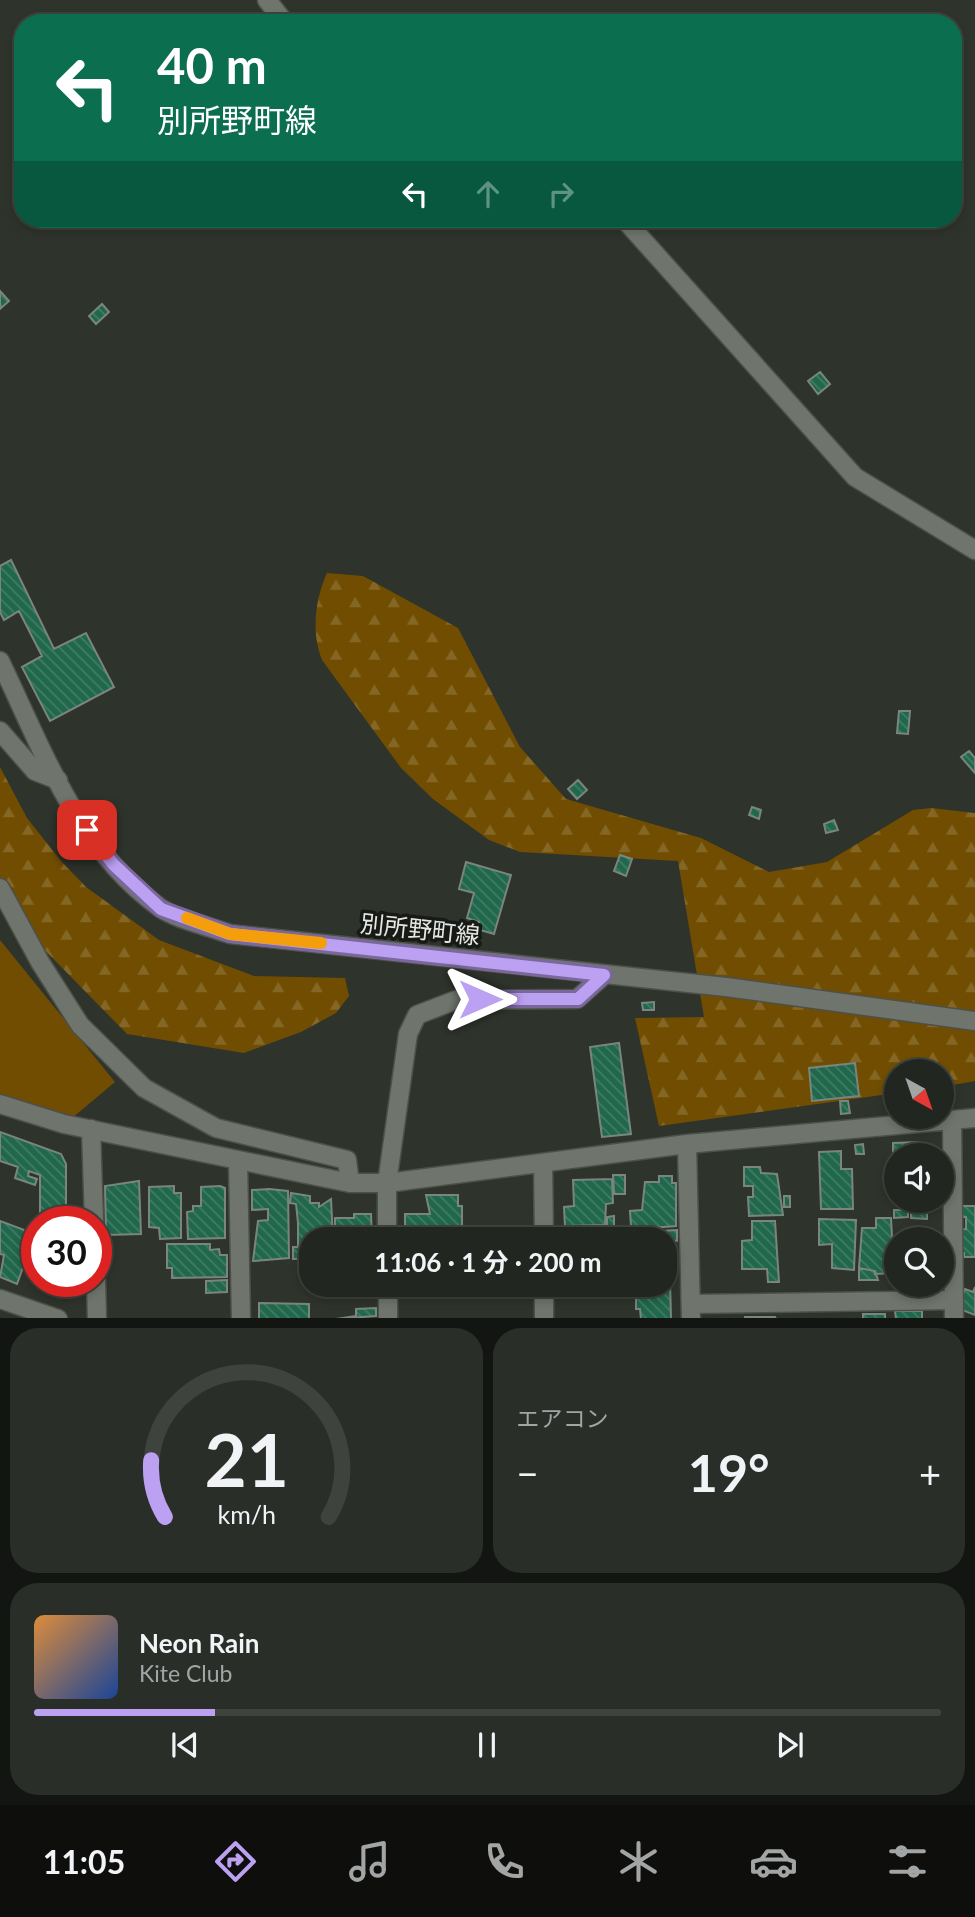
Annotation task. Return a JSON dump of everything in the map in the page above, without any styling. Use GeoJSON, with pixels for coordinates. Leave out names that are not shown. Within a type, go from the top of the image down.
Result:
{"type":"FeatureCollection","features":[{"type":"Feature","properties":{"kind":"street"},"geometry":{"type":"LineString","coordinates":[[267,0],[278,14]]}},
{"type":"Feature","properties":{"kind":"street"},"geometry":{"type":"LineString","coordinates":[[632,228],[855,477],[975,550]]}},
{"type":"Feature","properties":{"kind":"street","name":"別所野町線"},"geometry":{"type":"LineString","coordinates":[[0,661],[74,814],[113,864],[161,909],[230,934],[726,987],[975,1021]]}},
{"type":"Feature","properties":{"kind":"street"},"geometry":{"type":"LineString","coordinates":[[0,731],[35,771],[58,780]]}},
{"type":"Feature","properties":{"kind":"street"},"geometry":{"type":"LineString","coordinates":[[0,888],[40,962],[80,1025],[144,1088],[216,1128],[347,1160],[350,1183]]}},
{"type":"Feature","properties":{"kind":"street"},"geometry":{"type":"LineString","coordinates":[[387,1227],[387,1183],[408,1034],[417,1015],[456,1000],[578,999],[604,975]]}},
{"type":"Feature","properties":{"kind":"street"},"geometry":{"type":"LineString","coordinates":[[0,1104],[91,1129],[350,1183],[387,1183],[687,1144],[884,1126]]}},
{"type":"Feature","properties":{"kind":"street"},"geometry":{"type":"LineString","coordinates":[[954,1120],[975,1118]]}},
{"type":"Feature","properties":{"kind":"street"},"geometry":{"type":"LineString","coordinates":[[91,1129],[93,1206]]}},
{"type":"Feature","properties":{"kind":"street"},"geometry":{"type":"LineString","coordinates":[[952,1129],[954,1318]]}},
{"type":"Feature","properties":{"kind":"street"},"geometry":{"type":"LineString","coordinates":[[687,1144],[691,1311],[954,1300]]}},
{"type":"Feature","properties":{"kind":"street"},"geometry":{"type":"LineString","coordinates":[[239,1161],[241,1318]]}},
{"type":"Feature","properties":{"kind":"street"},"geometry":{"type":"LineString","coordinates":[[543,1163],[544,1227]]}},
{"type":"Feature","properties":{"kind":"street"},"geometry":{"type":"LineString","coordinates":[[96,1297],[97,1318]]}},
{"type":"Feature","properties":{"kind":"street"},"geometry":{"type":"LineString","coordinates":[[388,1297],[388,1318]]}},
{"type":"Feature","properties":{"kind":"street"},"geometry":{"type":"LineString","coordinates":[[544,1297],[544,1318]]}},
{"type":"Feature","properties":{"kind":"street"},"geometry":{"type":"LineString","coordinates":[[0,1299],[58,1318]]}},
{"type":"Feature","properties":{"kind":"green space"},"geometry":{"type":"Polygon","coordinates":[[[327,573],[363,576],[458,628],[520,747],[566,799],[701,838],[769,872],[827,862],[913,810],[931,808],[975,813],[975,1081],[954,1085],[954,1059],[884,1059],[884,1095],[659,1126],[635,1018],[704,1017],[678,861],[520,852],[489,840],[433,799],[401,768],[322,660],[316,639],[320,594],[327,573]]]}},
{"type":"Feature","properties":{"kind":"green space"},"geometry":{"type":"Polygon","coordinates":[[[0,767],[27,818],[61,861],[86,887],[159,940],[254,976],[345,978],[349,996],[336,1013],[301,1032],[244,1053],[127,1034],[25,930],[0,887],[0,767]]]}},
{"type":"Feature","properties":{"kind":"green space"},"geometry":{"type":"Polygon","coordinates":[[[0,940],[115,1082],[71,1119],[0,1098],[0,940]]]}},
{"type":"Feature","properties":{"kind":"building"},"geometry":{"type":"Polygon","coordinates":[[[0,291],[9,301],[0,309],[0,291]]]}},
{"type":"Feature","properties":{"kind":"building"},"geometry":{"type":"Polygon","coordinates":[[[102,304],[109,312],[96,324],[89,316],[102,304]]]}},
{"type":"Feature","properties":{"kind":"building"},"geometry":{"type":"Polygon","coordinates":[[[820,372],[830,384],[818,394],[808,381],[820,372]]]}},
{"type":"Feature","properties":{"kind":"building"},"geometry":{"type":"Polygon","coordinates":[[[11,560],[54,649],[86,633],[114,687],[50,721],[22,667],[42,656],[19,611],[4,620],[0,612],[0,566],[11,560]]]}},
{"type":"Feature","properties":{"kind":"building"},"geometry":{"type":"Polygon","coordinates":[[[899,711],[910,711],[908,734],[897,733],[899,711]]]}},
{"type":"Feature","properties":{"kind":"building"},"geometry":{"type":"Polygon","coordinates":[[[969,751],[975,758],[975,773],[961,757],[969,751]]]}},
{"type":"Feature","properties":{"kind":"building"},"geometry":{"type":"Polygon","coordinates":[[[578,780],[587,790],[577,799],[568,789],[578,780]]]}},
{"type":"Feature","properties":{"kind":"building"},"geometry":{"type":"Polygon","coordinates":[[[752,807],[761,810],[759,819],[749,815],[752,807]]]}},
{"type":"Feature","properties":{"kind":"building"},"geometry":{"type":"Polygon","coordinates":[[[834,820],[838,830],[826,833],[824,824],[834,820]]]}},
{"type":"Feature","properties":{"kind":"building"},"geometry":{"type":"Polygon","coordinates":[[[620,855],[632,859],[626,876],[614,871],[620,855]]]}},
{"type":"Feature","properties":{"kind":"building"},"geometry":{"type":"Polygon","coordinates":[[[466,862],[511,875],[494,934],[477,929],[479,922],[467,918],[474,893],[459,889],[466,862]]]}},
{"type":"Feature","properties":{"kind":"building"},"geometry":{"type":"Polygon","coordinates":[[[654,1002],[654,1010],[643,1010],[642,1003],[654,1002]]]}},
{"type":"Feature","properties":{"kind":"building"},"geometry":{"type":"Polygon","coordinates":[[[619,1043],[631,1134],[602,1137],[590,1047],[619,1043]]]}},
{"type":"Feature","properties":{"kind":"building"},"geometry":{"type":"Polygon","coordinates":[[[855,1063],[859,1096],[812,1101],[809,1068],[855,1063]]]}},
{"type":"Feature","properties":{"kind":"building"},"geometry":{"type":"Polygon","coordinates":[[[840,1101],[848,1101],[850,1113],[841,1114],[840,1101]]]}},
{"type":"Feature","properties":{"kind":"building"},"geometry":{"type":"Polygon","coordinates":[[[0,1132],[61,1154],[66,1164],[66,1206],[40,1206],[40,1175],[29,1171],[28,1176],[37,1179],[35,1185],[15,1178],[18,1167],[0,1161],[0,1132]]]}},
{"type":"Feature","properties":{"kind":"building"},"geometry":{"type":"Polygon","coordinates":[[[863,1144],[864,1154],[856,1154],[855,1145],[863,1144]]]}},
{"type":"Feature","properties":{"kind":"building"},"geometry":{"type":"Polygon","coordinates":[[[841,1151],[841,1169],[852,1169],[853,1209],[821,1209],[819,1152],[841,1151]]]}},
{"type":"Feature","properties":{"kind":"building"},"geometry":{"type":"Polygon","coordinates":[[[744,1167],[760,1167],[761,1173],[777,1174],[783,1215],[749,1216],[748,1197],[753,1197],[753,1186],[744,1186],[744,1167]]]}},
{"type":"Feature","properties":{"kind":"building"},"geometry":{"type":"Polygon","coordinates":[[[613,1175],[625,1175],[625,1194],[614,1194],[613,1175]]]}},
{"type":"Feature","properties":{"kind":"building"},"geometry":{"type":"Polygon","coordinates":[[[659,1176],[672,1176],[672,1183],[676,1183],[676,1226],[631,1226],[630,1211],[642,1210],[645,1182],[659,1182],[659,1176]]]}},
{"type":"Feature","properties":{"kind":"building"},"geometry":{"type":"Polygon","coordinates":[[[612,1179],[613,1203],[606,1204],[605,1225],[565,1226],[564,1207],[574,1206],[573,1180],[612,1179]]]}},
{"type":"Feature","properties":{"kind":"building"},"geometry":{"type":"Polygon","coordinates":[[[139,1181],[141,1234],[112,1235],[112,1206],[105,1206],[105,1186],[139,1181]]]}},
{"type":"Feature","properties":{"kind":"building"},"geometry":{"type":"Polygon","coordinates":[[[174,1186],[174,1193],[181,1193],[181,1238],[160,1239],[159,1228],[149,1227],[149,1187],[174,1186]]]}},
{"type":"Feature","properties":{"kind":"building"},"geometry":{"type":"Polygon","coordinates":[[[201,1187],[225,1188],[225,1238],[188,1239],[187,1212],[193,1211],[193,1206],[201,1206],[201,1187]]]}},
{"type":"Feature","properties":{"kind":"building"},"geometry":{"type":"Polygon","coordinates":[[[252,1190],[288,1191],[289,1258],[253,1261],[258,1221],[268,1220],[268,1209],[252,1210],[252,1190]]]}},
{"type":"Feature","properties":{"kind":"building"},"geometry":{"type":"Polygon","coordinates":[[[291,1193],[310,1196],[310,1203],[319,1203],[319,1207],[331,1199],[332,1227],[299,1227],[299,1259],[293,1259],[293,1247],[298,1247],[298,1223],[296,1204],[290,1203],[291,1193]]]}},
{"type":"Feature","properties":{"kind":"building"},"geometry":{"type":"Polygon","coordinates":[[[426,1195],[458,1195],[458,1206],[462,1206],[462,1227],[405,1227],[405,1214],[430,1214],[426,1195]]]}},
{"type":"Feature","properties":{"kind":"building"},"geometry":{"type":"Polygon","coordinates":[[[784,1196],[790,1196],[790,1207],[784,1207],[784,1196]]]}},
{"type":"Feature","properties":{"kind":"building"},"geometry":{"type":"Polygon","coordinates":[[[954,1206],[975,1206],[975,1257],[964,1257],[964,1253],[955,1253],[955,1230],[966,1229],[966,1217],[953,1217],[954,1206]]]}},
{"type":"Feature","properties":{"kind":"building"},"geometry":{"type":"Polygon","coordinates":[[[894,1213],[908,1213],[908,1217],[894,1218],[894,1213]]]}},
{"type":"Feature","properties":{"kind":"building"},"geometry":{"type":"Polygon","coordinates":[[[911,1213],[927,1213],[927,1219],[911,1218],[911,1213]]]}},
{"type":"Feature","properties":{"kind":"building"},"geometry":{"type":"Polygon","coordinates":[[[354,1214],[371,1214],[372,1227],[335,1227],[335,1218],[354,1218],[354,1214]]]}},
{"type":"Feature","properties":{"kind":"building"},"geometry":{"type":"Polygon","coordinates":[[[614,1216],[614,1226],[607,1227],[607,1217],[614,1216]]]}},
{"type":"Feature","properties":{"kind":"building"},"geometry":{"type":"Polygon","coordinates":[[[876,1218],[891,1218],[891,1227],[884,1227],[884,1274],[875,1274],[875,1271],[859,1268],[862,1228],[876,1228],[876,1218]]]}},
{"type":"Feature","properties":{"kind":"building"},"geometry":{"type":"Polygon","coordinates":[[[819,1219],[856,1220],[854,1270],[832,1268],[832,1244],[819,1245],[819,1219]]]}},
{"type":"Feature","properties":{"kind":"building"},"geometry":{"type":"Polygon","coordinates":[[[0,1221],[21,1229],[21,1273],[17,1284],[0,1277],[4,1255],[0,1254],[0,1221]]]}},
{"type":"Feature","properties":{"kind":"building"},"geometry":{"type":"Polygon","coordinates":[[[752,1221],[775,1221],[779,1282],[768,1282],[767,1269],[742,1269],[742,1241],[752,1240],[752,1221]]]}},
{"type":"Feature","properties":{"kind":"building"},"geometry":{"type":"Polygon","coordinates":[[[167,1244],[210,1244],[210,1250],[219,1249],[220,1255],[227,1255],[227,1277],[172,1278],[172,1268],[167,1268],[167,1244]]]}},
{"type":"Feature","properties":{"kind":"building"},"geometry":{"type":"Polygon","coordinates":[[[859,1268],[875,1271],[878,1280],[859,1280],[859,1268]]]}},
{"type":"Feature","properties":{"kind":"building"},"geometry":{"type":"Polygon","coordinates":[[[227,1280],[227,1292],[206,1293],[206,1281],[227,1280]]]}},
{"type":"Feature","properties":{"kind":"building"},"geometry":{"type":"Polygon","coordinates":[[[975,1287],[975,1315],[957,1308],[965,1289],[973,1292],[975,1287]]]}},
{"type":"Feature","properties":{"kind":"building"},"geometry":{"type":"Polygon","coordinates":[[[636,1297],[670,1297],[671,1318],[641,1318],[640,1309],[636,1309],[636,1297]]]}},
{"type":"Feature","properties":{"kind":"building"},"geometry":{"type":"Polygon","coordinates":[[[259,1303],[309,1304],[309,1318],[259,1318],[259,1303]]]}},
{"type":"Feature","properties":{"kind":"building"},"geometry":{"type":"Polygon","coordinates":[[[376,1308],[376,1316],[343,1318],[356,1316],[356,1309],[376,1308]]]}},
{"type":"Feature","properties":{"kind":"building"},"geometry":{"type":"Polygon","coordinates":[[[895,1311],[922,1311],[922,1318],[896,1318],[895,1311]]]}},
{"type":"Feature","properties":{"kind":"building"},"geometry":{"type":"Polygon","coordinates":[[[863,1314],[885,1314],[885,1318],[863,1318],[863,1314]]]}},
{"type":"Feature","properties":{"kind":"slow traffic"},"geometry":{"type":"LineString","coordinates":[[187,918],[230,934],[321,943]]}},
{"type":"Feature","properties":{"kind":"route"},"geometry":{"type":"LineString","coordinates":[[87,830],[113,864],[161,909],[230,934],[604,975],[578,999],[480,999]]}}]}
